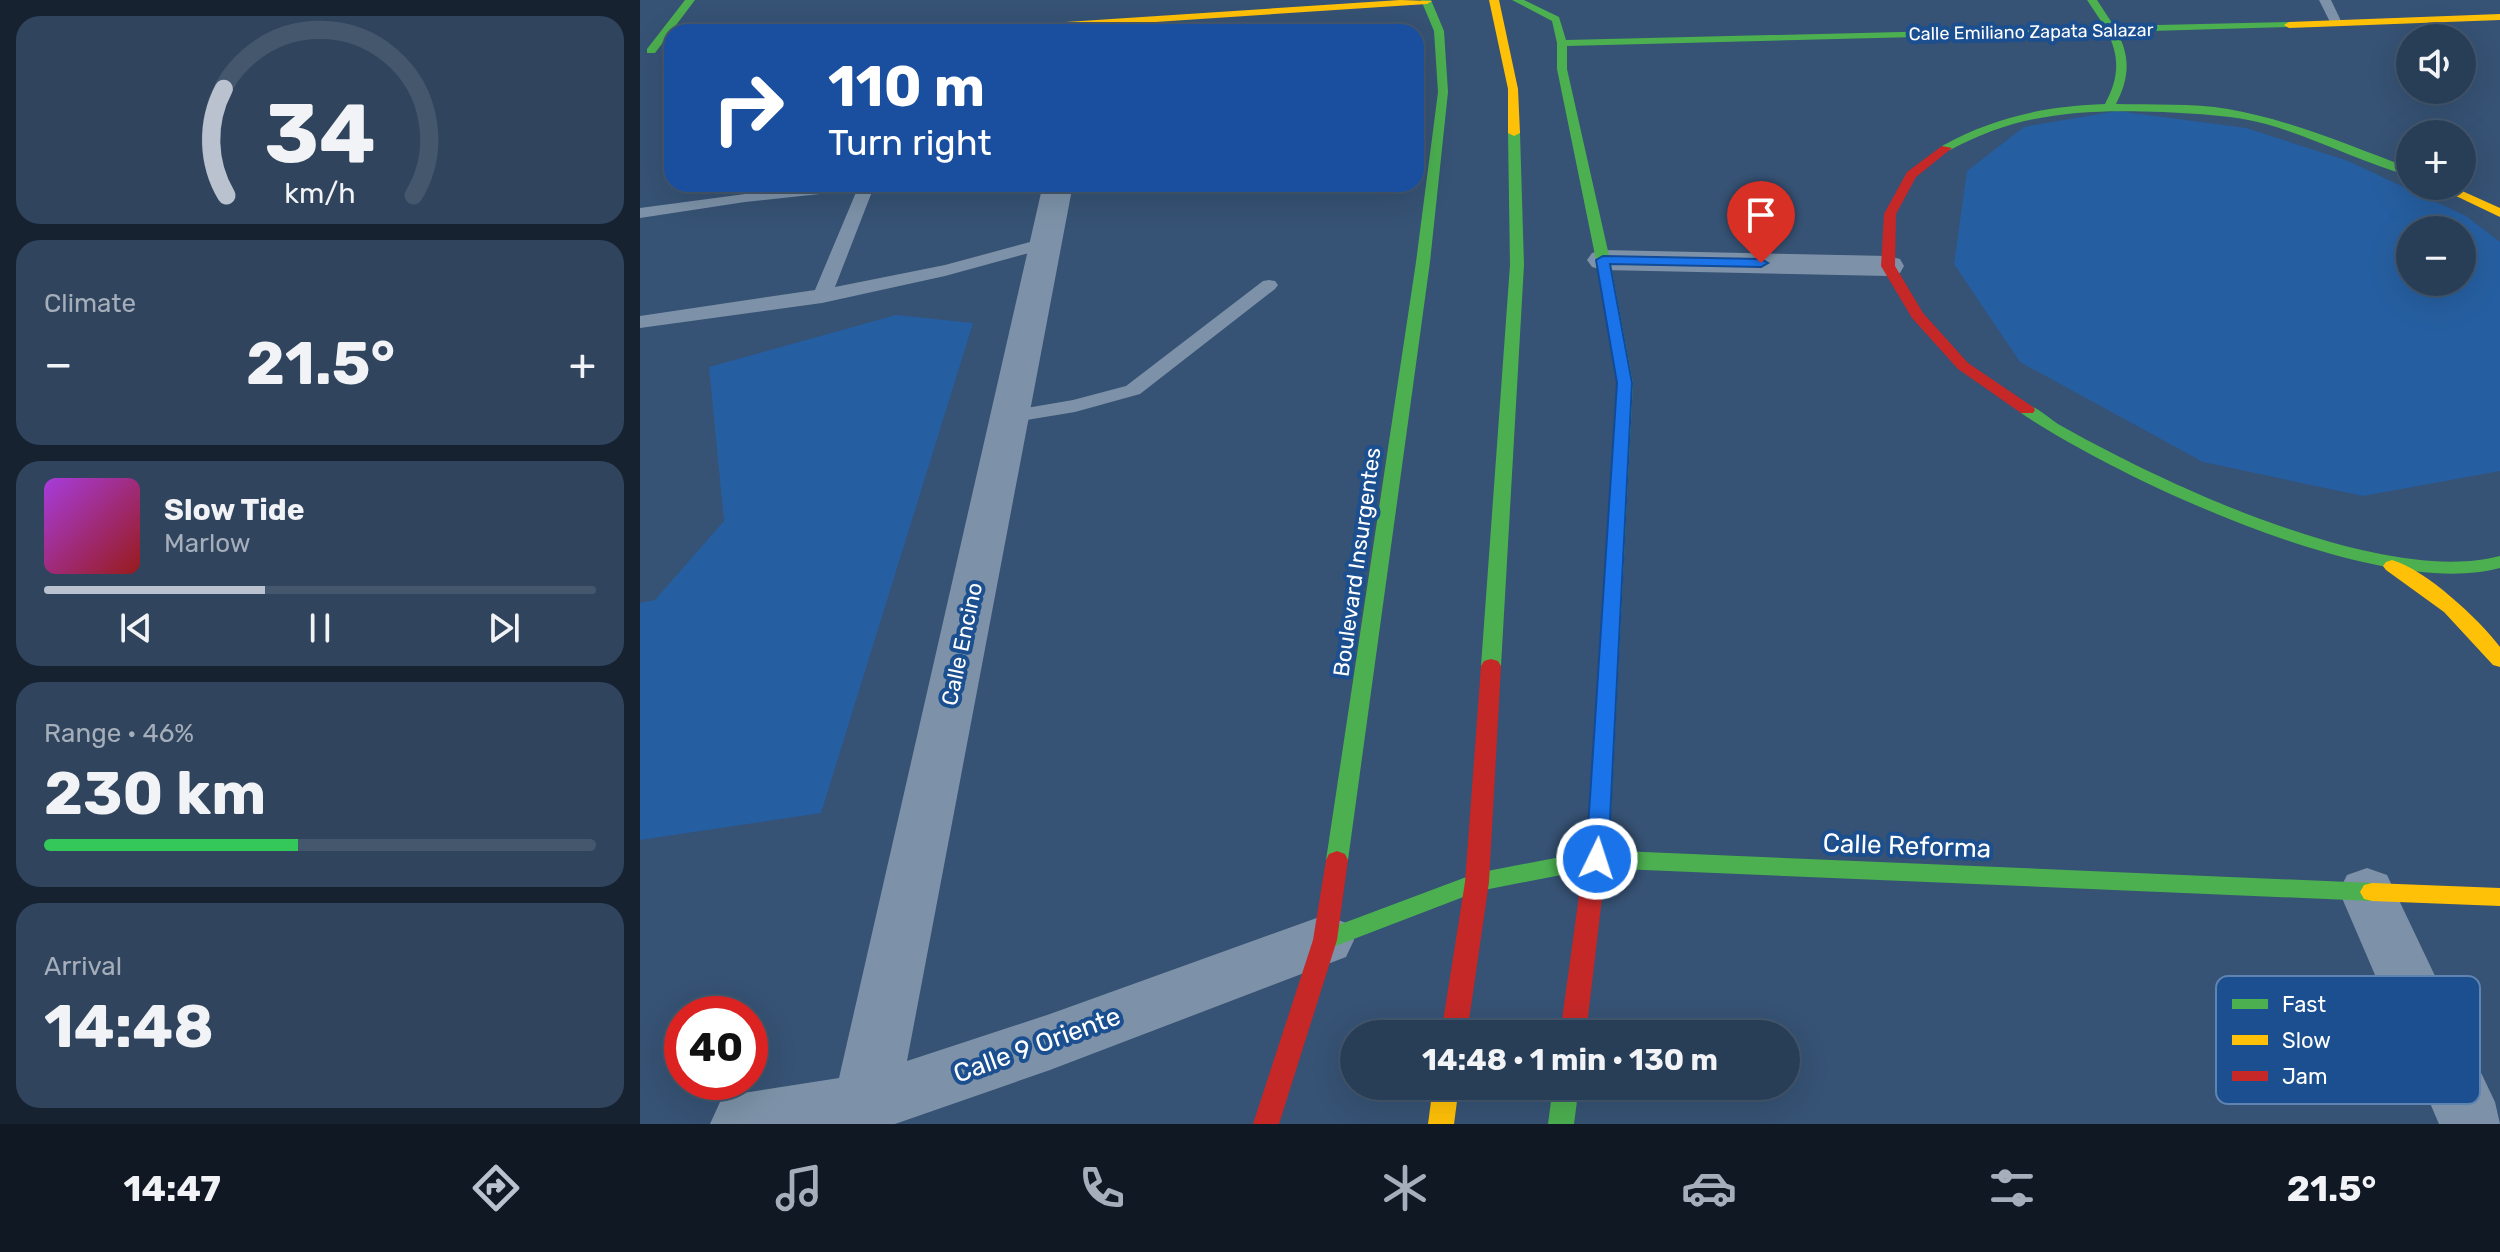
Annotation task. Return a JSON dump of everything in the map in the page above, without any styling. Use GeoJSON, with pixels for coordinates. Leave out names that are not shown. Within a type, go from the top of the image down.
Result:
{"type":"FeatureCollection","features":[{"type":"Feature","properties":{"kind":"street"},"geometry":{"type":"LineString","coordinates":[[673,24],[690,0]]}},
{"type":"Feature","properties":{"kind":"street"},"geometry":{"type":"LineString","coordinates":[[1139,24],[1427,0]]}},
{"type":"Feature","properties":{"kind":"street","name":"Boulevard Insurgentes"},"geometry":{"type":"LineString","coordinates":[[1266,1124],[1325,940],[1376,599],[1441,108],[1439,31],[1427,0]]}},
{"type":"Feature","properties":{"kind":"street"},"geometry":{"type":"LineString","coordinates":[[1456,1020],[1477,882],[1517,265],[1513,89],[1494,0]]}},
{"type":"Feature","properties":{"kind":"street"},"geometry":{"type":"LineString","coordinates":[[2092,0],[2113,31],[2131,72],[2110,106]]}},
{"type":"Feature","properties":{"kind":"street"},"geometry":{"type":"LineString","coordinates":[[1529,3],[1556,19],[1562,43],[1562,69],[1603,260],[1625,383],[1597,859],[1575,1020]]}},
{"type":"Feature","properties":{"kind":"street","name":"Calle Emiliano Zapata Salazar"},"geometry":{"type":"LineString","coordinates":[[1562,43],[2113,31],[2500,17]]}},
{"type":"Feature","properties":{"kind":"street"},"geometry":{"type":"LineString","coordinates":[[2160,88],[2396,167]]}},
{"type":"Feature","properties":{"kind":"street"},"geometry":{"type":"LineString","coordinates":[[2226,112],[2110,106],[2056,109],[1997,121],[1948,146],[1911,175],[1890,214],[1888,266],[1917,315],[1963,366],[2054,429],[2176,490],[2320,545],[2386,563],[2438,568],[2496,564],[2486,588]]}},
{"type":"Feature","properties":{"kind":"street","name":"Calle Encino"},"geometry":{"type":"LineString","coordinates":[[859,1114],[1056,192]]}},
{"type":"Feature","properties":{"kind":"street"},"geometry":{"type":"LineString","coordinates":[[2472,200],[2500,213]]}},
{"type":"Feature","properties":{"kind":"street"},"geometry":{"type":"LineString","coordinates":[[1603,260],[1888,266]]}},
{"type":"Feature","properties":{"kind":"street"},"geometry":{"type":"LineString","coordinates":[[2386,563],[2425,586],[2489,644],[2500,660]]}},
{"type":"Feature","properties":{"kind":"street"},"geometry":{"type":"LineString","coordinates":[[2487,619],[2489,644]]}},
{"type":"Feature","properties":{"kind":"street","name":"Calle Reforma"},"geometry":{"type":"LineString","coordinates":[[1325,940],[1477,882],[1597,859],[2500,897]]}},
{"type":"Feature","properties":{"kind":"street"},"geometry":{"type":"LineString","coordinates":[[2367,891],[2405,976]]}},
{"type":"Feature","properties":{"kind":"street","name":"Calle 9 Oriente"},"geometry":{"type":"LineString","coordinates":[[743,1124],[859,1114],[1325,940]]}},
{"type":"Feature","properties":{"kind":"street"},"geometry":{"type":"LineString","coordinates":[[1441,1124],[1444,1100]]}},
{"type":"Feature","properties":{"kind":"street"},"geometry":{"type":"LineString","coordinates":[[1561,1124],[1564,1100]]}},
{"type":"Feature","properties":{"kind":"street"},"geometry":{"type":"LineString","coordinates":[[2463,1104],[2472,1124]]}},
{"type":"Feature","properties":{"kind":"lane"},"geometry":{"type":"LineString","coordinates":[[2325,0],[2336,23]]}},
{"type":"Feature","properties":{"kind":"lane"},"geometry":{"type":"LineString","coordinates":[[1342,7],[1342,24]]}},
{"type":"Feature","properties":{"kind":"lane"},"geometry":{"type":"LineString","coordinates":[[640,213],[792,192]]}},
{"type":"Feature","properties":{"kind":"lane"},"geometry":{"type":"LineString","coordinates":[[822,297],[864,192]]}},
{"type":"Feature","properties":{"kind":"lane"},"geometry":{"type":"LineString","coordinates":[[640,322],[822,297],[984,262],[1045,243]]}},
{"type":"Feature","properties":{"kind":"lane"},"geometry":{"type":"LineString","coordinates":[[1009,417],[1075,406],[1133,390],[1269,285]]}},
{"type":"Feature","properties":{"kind":"shaded area"},"geometry":{"type":"Polygon","coordinates":[[[2117,111],[2246,128],[2348,161],[2396,183],[2396,200],[2432,200],[2466,216],[2396,216],[2396,296],[2476,296],[2476,224],[2500,242],[2500,471],[2363,496],[2203,462],[2020,362],[1954,264],[1967,171],[2024,127],[2117,111]]]}},
{"type":"Feature","properties":{"kind":"shaded area"},"geometry":{"type":"Polygon","coordinates":[[[896,315],[973,323],[821,813],[640,840],[640,603],[655,600],[724,521],[709,367],[896,315]]]}},
{"type":"Feature","properties":{"kind":"traffic: fast"},"geometry":{"type":"LineString","coordinates":[[672,24],[690,0]]}},
{"type":"Feature","properties":{"kind":"traffic: fast"},"geometry":{"type":"LineString","coordinates":[[1337,860],[1423,262],[1443,92],[1439,31],[1426,0]]}},
{"type":"Feature","properties":{"kind":"traffic: fast"},"geometry":{"type":"LineString","coordinates":[[1517,0],[1556,19],[1562,43],[1562,69],[1603,260],[1625,383],[1599,830]]}},
{"type":"Feature","properties":{"kind":"traffic: fast"},"geometry":{"type":"LineString","coordinates":[[2092,0],[2116,38],[2120,51],[2122,76],[2110,106]]}},
{"type":"Feature","properties":{"kind":"traffic: fast"},"geometry":{"type":"LineString","coordinates":[[1562,43],[2289,25]]}},
{"type":"Feature","properties":{"kind":"traffic: fast"},"geometry":{"type":"LineString","coordinates":[[651,51],[664,34]]}},
{"type":"Feature","properties":{"kind":"traffic: fast"},"geometry":{"type":"LineString","coordinates":[[1946,148],[1998,124],[2051,111],[2107,108],[2202,110],[2270,122],[2396,167]]}},
{"type":"Feature","properties":{"kind":"traffic: fast"},"geometry":{"type":"LineString","coordinates":[[1491,666],[1517,265],[1514,133]]}},
{"type":"Feature","properties":{"kind":"traffic: fast"},"geometry":{"type":"LineString","coordinates":[[2027,410],[2104,456],[2158,481],[2320,544],[2374,559],[2429,567],[2479,567],[2500,562]]}},
{"type":"Feature","properties":{"kind":"traffic: fast"},"geometry":{"type":"LineString","coordinates":[[1325,940],[1477,882],[1597,859],[2372,892]]}},
{"type":"Feature","properties":{"kind":"traffic: fast"},"geometry":{"type":"LineString","coordinates":[[1561,1124],[1564,1100]]}},
{"type":"Feature","properties":{"kind":"traffic: slow"},"geometry":{"type":"LineString","coordinates":[[1494,0],[1513,89],[1514,133]]}},
{"type":"Feature","properties":{"kind":"traffic: slow"},"geometry":{"type":"LineString","coordinates":[[1080,24],[1427,1]]}},
{"type":"Feature","properties":{"kind":"traffic: slow"},"geometry":{"type":"LineString","coordinates":[[2289,25],[2500,17]]}},
{"type":"Feature","properties":{"kind":"traffic: slow"},"geometry":{"type":"LineString","coordinates":[[2472,200],[2500,213]]}},
{"type":"Feature","properties":{"kind":"traffic: slow"},"geometry":{"type":"LineString","coordinates":[[2392,566],[2451,607],[2500,660]]}},
{"type":"Feature","properties":{"kind":"traffic: slow"},"geometry":{"type":"LineString","coordinates":[[2372,892],[2500,897]]}},
{"type":"Feature","properties":{"kind":"traffic: slow"},"geometry":{"type":"LineString","coordinates":[[1441,1124],[1444,1100]]}},
{"type":"Feature","properties":{"kind":"traffic: jam"},"geometry":{"type":"LineString","coordinates":[[1946,148],[1911,175],[1890,214],[1888,266],[1917,315],[1963,366],[2027,410]]}},
{"type":"Feature","properties":{"kind":"traffic: jam"},"geometry":{"type":"LineString","coordinates":[[1456,1020],[1477,882],[1491,666]]}},
{"type":"Feature","properties":{"kind":"traffic: jam"},"geometry":{"type":"LineString","coordinates":[[1575,1020],[1599,830]]}},
{"type":"Feature","properties":{"kind":"traffic: jam"},"geometry":{"type":"LineString","coordinates":[[1266,1124],[1325,940],[1337,860]]}},
{"type":"Feature","properties":{"kind":"route"},"geometry":{"type":"LineString","coordinates":[[1597,859],[1625,383],[1603,260],[1761,263]]}}]}
